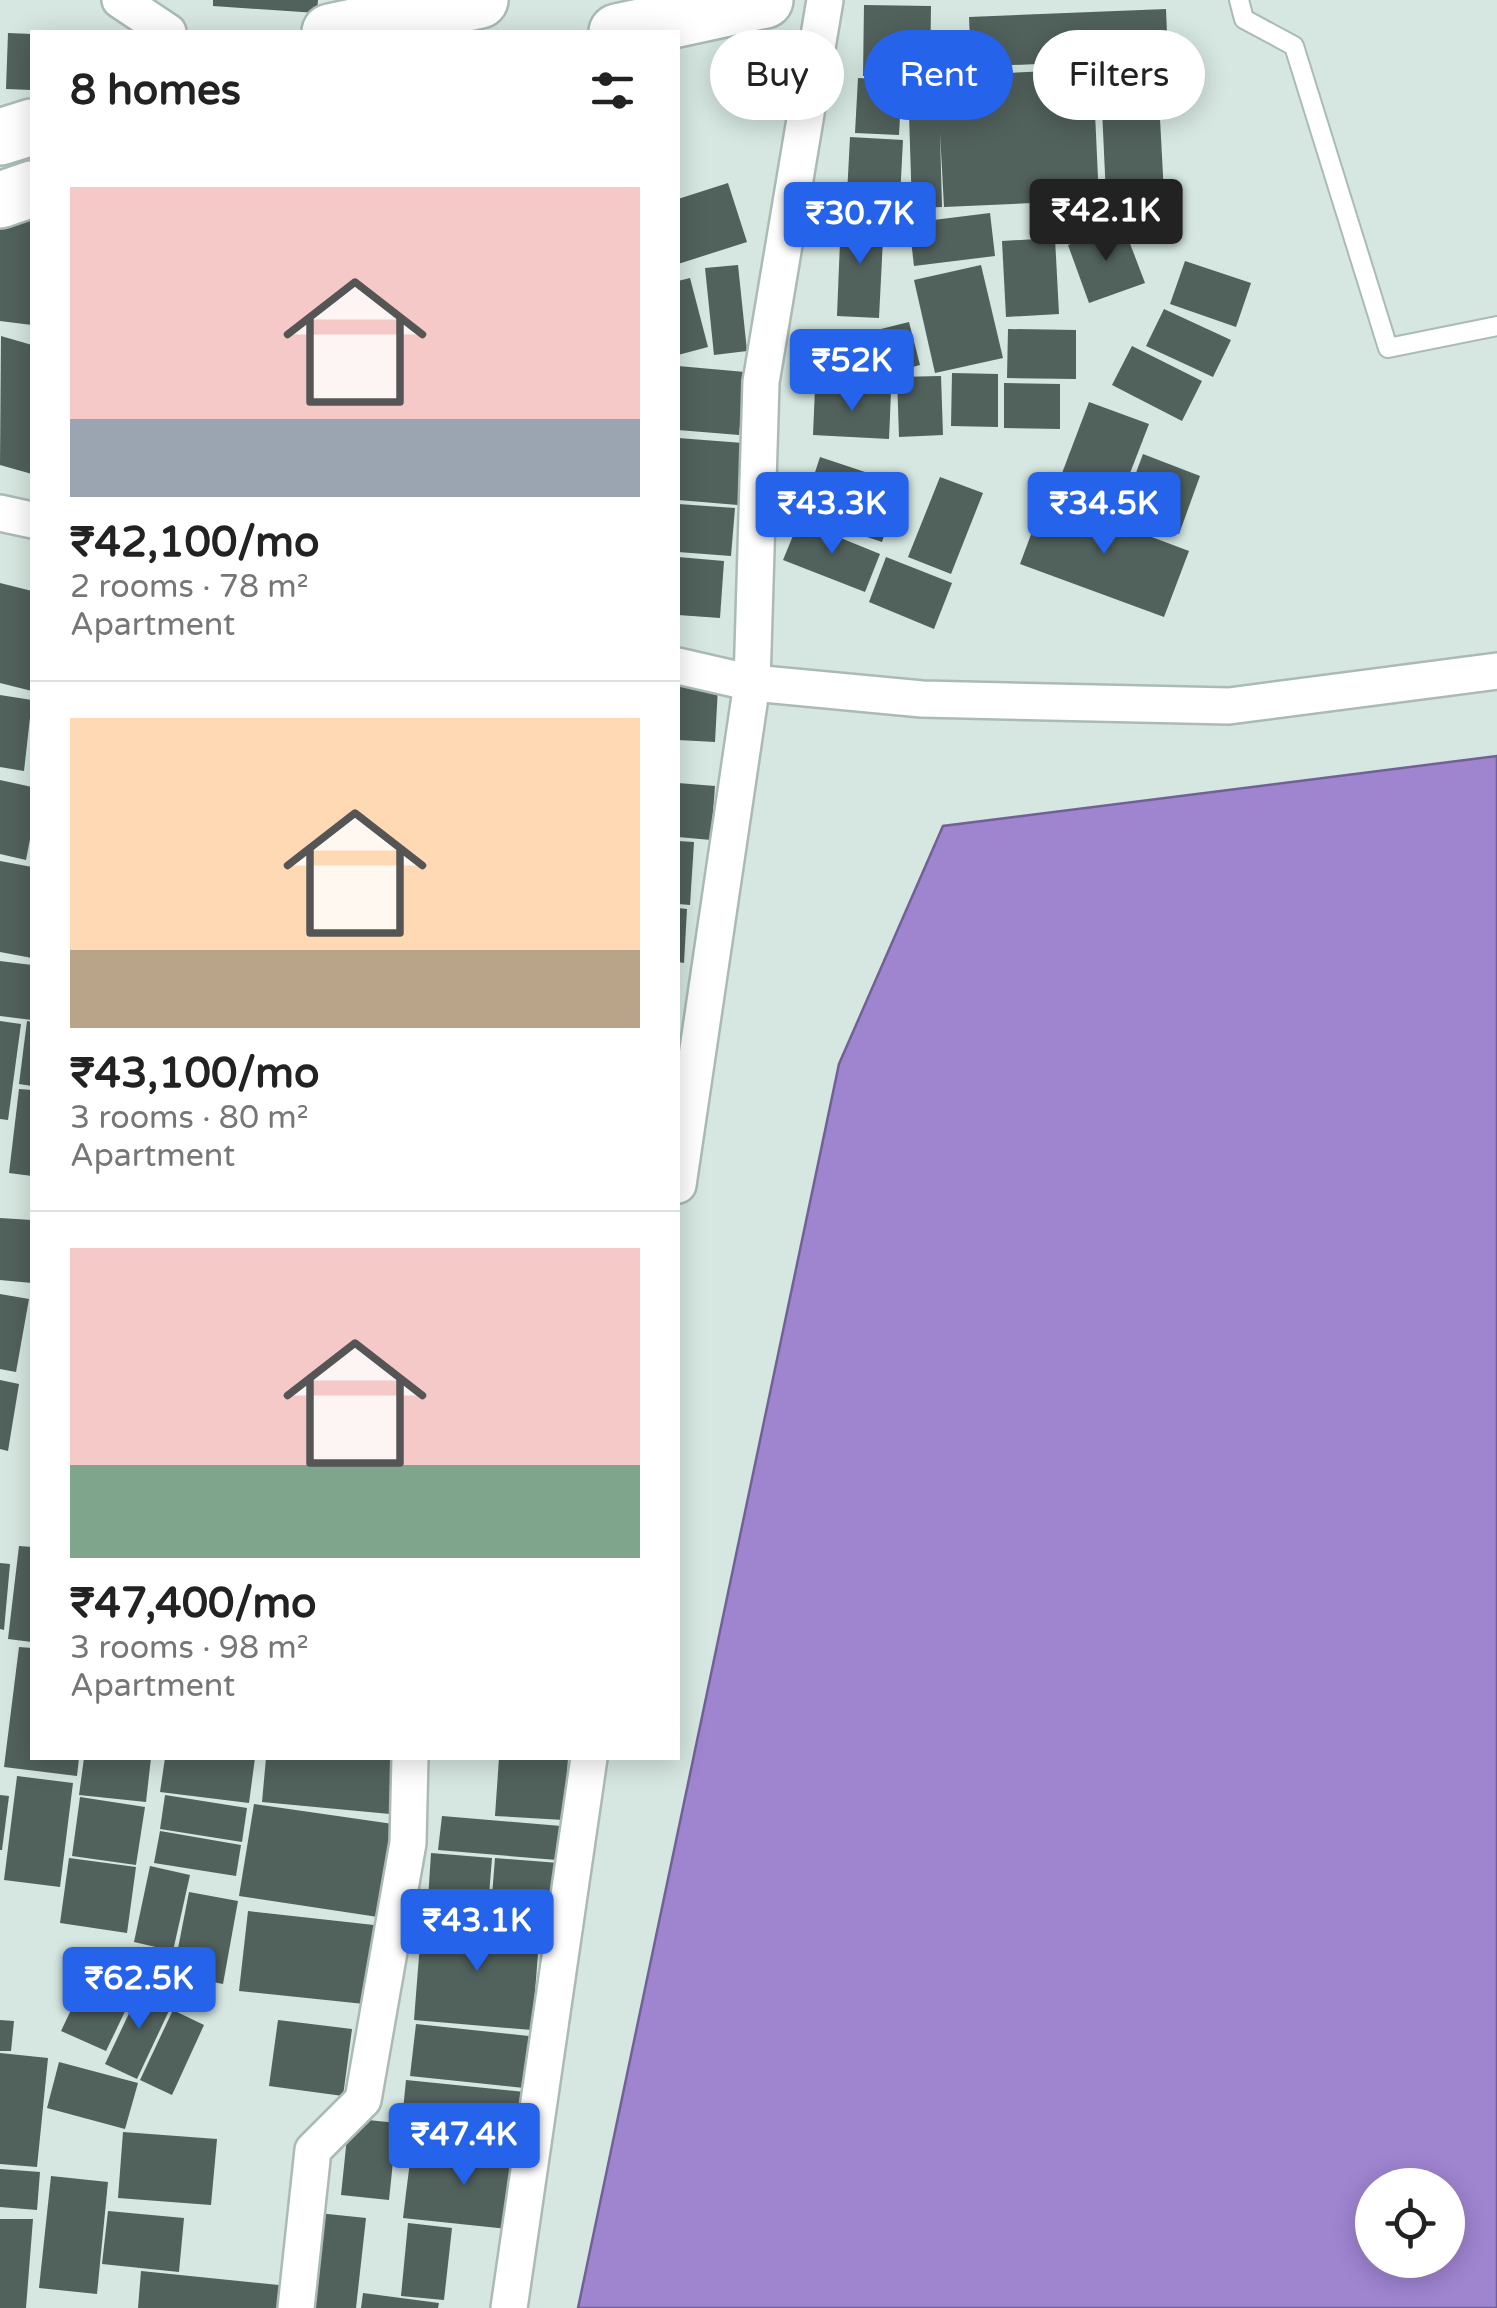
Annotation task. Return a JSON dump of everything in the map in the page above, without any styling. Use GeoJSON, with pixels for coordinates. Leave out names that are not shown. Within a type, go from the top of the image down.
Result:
{"type":"FeatureCollection","features":[{"type":"Feature","properties":{"kind":"main road"},"geometry":{"type":"LineString","coordinates":[[338,20],[480,0]]}},
{"type":"Feature","properties":{"kind":"main road"},"geometry":{"type":"LineString","coordinates":[[625,30],[765,0]]}},
{"type":"Feature","properties":{"kind":"main road"},"geometry":{"type":"LineString","coordinates":[[0,137],[30,128]]}},
{"type":"Feature","properties":{"kind":"main road"},"geometry":{"type":"LineString","coordinates":[[0,200],[30,189]]}},
{"type":"Feature","properties":{"kind":"street"},"geometry":{"type":"LineString","coordinates":[[120,0],[165,30]]}},
{"type":"Feature","properties":{"kind":"street"},"geometry":{"type":"LineString","coordinates":[[680,1171],[752,683],[761,382],[826,0]]}},
{"type":"Feature","properties":{"kind":"street"},"geometry":{"type":"LineString","coordinates":[[0,513],[30,520]]}},
{"type":"Feature","properties":{"kind":"street"},"geometry":{"type":"LineString","coordinates":[[680,666],[752,683],[922,700],[1229,706],[1497,671]]}},
{"type":"Feature","properties":{"kind":"street"},"geometry":{"type":"LineString","coordinates":[[296,2308],[313,2150],[363,2100],[408,1844],[410,1760]]}},
{"type":"Feature","properties":{"kind":"street"},"geometry":{"type":"LineString","coordinates":[[508,2308],[589,1760]]}},
{"type":"Feature","properties":{"kind":"lane"},"geometry":{"type":"LineString","coordinates":[[1239,0],[1244,19],[1294,46],[1388,348],[1497,326]]}},
{"type":"Feature","properties":{"kind":"shaded area"},"geometry":{"type":"Polygon","coordinates":[[[1497,756],[1497,2308],[578,2308],[839,1064],[943,826],[1497,756]]]}},
{"type":"Feature","properties":{"kind":"building"},"geometry":{"type":"Polygon","coordinates":[[[213,0],[318,0],[317,13],[213,6],[213,0]]]}},
{"type":"Feature","properties":{"kind":"building"},"geometry":{"type":"Polygon","coordinates":[[[864,5],[931,6],[931,30],[864,30],[863,76],[864,5]]]}},
{"type":"Feature","properties":{"kind":"building"},"geometry":{"type":"Polygon","coordinates":[[[1166,9],[1167,30],[1033,30],[1033,64],[1013,65],[1013,30],[970,30],[969,17],[1166,9]]]}},
{"type":"Feature","properties":{"kind":"building"},"geometry":{"type":"Polygon","coordinates":[[[8,33],[30,34],[30,90],[6,89],[8,33]]]}},
{"type":"Feature","properties":{"kind":"building"},"geometry":{"type":"Polygon","coordinates":[[[1033,72],[1033,120],[1095,120],[1099,200],[944,207],[940,133],[942,207],[912,208],[909,120],[1013,120],[1013,73],[1033,72]]]}},
{"type":"Feature","properties":{"kind":"building"},"geometry":{"type":"Polygon","coordinates":[[[858,78],[864,78],[864,120],[900,120],[899,135],[855,133],[858,78]]]}},
{"type":"Feature","properties":{"kind":"building"},"geometry":{"type":"Polygon","coordinates":[[[1102,120],[1160,120],[1164,194],[1106,196],[1102,120]]]}},
{"type":"Feature","properties":{"kind":"building"},"geometry":{"type":"Polygon","coordinates":[[[850,137],[903,140],[899,217],[846,214],[850,137]]]}},
{"type":"Feature","properties":{"kind":"building"},"geometry":{"type":"Polygon","coordinates":[[[728,183],[747,242],[680,263],[680,198],[728,183]]]}},
{"type":"Feature","properties":{"kind":"building"},"geometry":{"type":"Polygon","coordinates":[[[30,201],[30,325],[0,321],[0,217],[30,201]]]}},
{"type":"Feature","properties":{"kind":"building"},"geometry":{"type":"Polygon","coordinates":[[[990,213],[995,256],[914,266],[909,223],[990,213]]]}},
{"type":"Feature","properties":{"kind":"building"},"geometry":{"type":"Polygon","coordinates":[[[841,217],[884,219],[879,318],[837,316],[841,217]]]}},
{"type":"Feature","properties":{"kind":"building"},"geometry":{"type":"Polygon","coordinates":[[[1123,225],[1145,283],[1089,303],[1068,245],[1123,225]]]}},
{"type":"Feature","properties":{"kind":"building"},"geometry":{"type":"Polygon","coordinates":[[[1055,238],[1059,314],[1006,317],[1002,241],[1055,238]]]}},
{"type":"Feature","properties":{"kind":"building"},"geometry":{"type":"Polygon","coordinates":[[[1185,261],[1251,283],[1236,327],[1170,304],[1185,261]]]}},
{"type":"Feature","properties":{"kind":"building"},"geometry":{"type":"Polygon","coordinates":[[[738,265],[747,351],[714,355],[705,268],[738,265]]]}},
{"type":"Feature","properties":{"kind":"building"},"geometry":{"type":"Polygon","coordinates":[[[981,265],[1003,358],[935,373],[914,280],[981,265]]]}},
{"type":"Feature","properties":{"kind":"building"},"geometry":{"type":"Polygon","coordinates":[[[690,278],[708,347],[680,354],[680,280],[690,278]]]}},
{"type":"Feature","properties":{"kind":"building"},"geometry":{"type":"Polygon","coordinates":[[[1164,309],[1231,340],[1213,377],[1146,346],[1164,309]]]}},
{"type":"Feature","properties":{"kind":"building"},"geometry":{"type":"Polygon","coordinates":[[[909,322],[920,365],[841,386],[829,342],[909,322]]]}},
{"type":"Feature","properties":{"kind":"building"},"geometry":{"type":"Polygon","coordinates":[[[1008,329],[1076,330],[1076,379],[1007,378],[1008,329]]]}},
{"type":"Feature","properties":{"kind":"building"},"geometry":{"type":"Polygon","coordinates":[[[1,336],[30,344],[30,473],[0,465],[1,336]]]}},
{"type":"Feature","properties":{"kind":"building"},"geometry":{"type":"Polygon","coordinates":[[[1132,346],[1202,381],[1182,421],[1112,385],[1132,346]]]}},
{"type":"Feature","properties":{"kind":"building"},"geometry":{"type":"Polygon","coordinates":[[[680,366],[745,372],[739,435],[680,430],[680,366]]]}},
{"type":"Feature","properties":{"kind":"building"},"geometry":{"type":"Polygon","coordinates":[[[952,373],[998,374],[998,427],[951,426],[952,373]]]}},
{"type":"Feature","properties":{"kind":"building"},"geometry":{"type":"Polygon","coordinates":[[[941,376],[943,435],[899,437],[897,377],[941,376]]]}},
{"type":"Feature","properties":{"kind":"building"},"geometry":{"type":"Polygon","coordinates":[[[1004,383],[1060,384],[1060,429],[1004,428],[1004,383]]]}},
{"type":"Feature","properties":{"kind":"building"},"geometry":{"type":"Polygon","coordinates":[[[815,388],[891,392],[889,439],[813,435],[815,388]]]}},
{"type":"Feature","properties":{"kind":"building"},"geometry":{"type":"Polygon","coordinates":[[[1089,402],[1149,424],[1115,512],[1056,489],[1089,402]]]}},
{"type":"Feature","properties":{"kind":"building"},"geometry":{"type":"Polygon","coordinates":[[[680,438],[743,443],[738,505],[680,500],[680,438]]]}},
{"type":"Feature","properties":{"kind":"building"},"geometry":{"type":"Polygon","coordinates":[[[1143,454],[1200,476],[1179,534],[1121,513],[1143,454]]]}},
{"type":"Feature","properties":{"kind":"building"},"geometry":{"type":"Polygon","coordinates":[[[820,457],[901,484],[882,542],[801,515],[820,457]]]}},
{"type":"Feature","properties":{"kind":"building"},"geometry":{"type":"Polygon","coordinates":[[[940,477],[983,493],[951,574],[908,557],[940,477]]]}},
{"type":"Feature","properties":{"kind":"building"},"geometry":{"type":"Polygon","coordinates":[[[1045,497],[1189,551],[1164,617],[1020,564],[1045,497]]]}},
{"type":"Feature","properties":{"kind":"building"},"geometry":{"type":"Polygon","coordinates":[[[680,504],[735,508],[731,556],[680,552],[680,504]]]}},
{"type":"Feature","properties":{"kind":"building"},"geometry":{"type":"Polygon","coordinates":[[[799,521],[880,554],[865,592],[783,560],[799,521]]]}},
{"type":"Feature","properties":{"kind":"building"},"geometry":{"type":"Polygon","coordinates":[[[680,557],[724,561],[720,618],[680,615],[680,557]]]}},
{"type":"Feature","properties":{"kind":"building"},"geometry":{"type":"Polygon","coordinates":[[[886,557],[952,583],[934,629],[869,602],[886,557]]]}},
{"type":"Feature","properties":{"kind":"building"},"geometry":{"type":"Polygon","coordinates":[[[0,583],[30,590],[30,690],[0,683],[0,583]]]}},
{"type":"Feature","properties":{"kind":"building"},"geometry":{"type":"Polygon","coordinates":[[[680,685],[718,687],[715,742],[680,740],[680,685]]]}},
{"type":"Feature","properties":{"kind":"building"},"geometry":{"type":"Polygon","coordinates":[[[0,695],[30,700],[24,771],[0,767],[0,695]]]}},
{"type":"Feature","properties":{"kind":"building"},"geometry":{"type":"Polygon","coordinates":[[[0,780],[30,787],[30,839],[26,860],[0,854],[0,780]]]}},
{"type":"Feature","properties":{"kind":"building"},"geometry":{"type":"Polygon","coordinates":[[[680,783],[715,786],[711,840],[680,837],[680,783]]]}},
{"type":"Feature","properties":{"kind":"building"},"geometry":{"type":"Polygon","coordinates":[[[680,841],[694,842],[690,905],[680,904],[680,841]]]}},
{"type":"Feature","properties":{"kind":"building"},"geometry":{"type":"Polygon","coordinates":[[[0,861],[30,867],[30,958],[0,952],[0,861]]]}},
{"type":"Feature","properties":{"kind":"building"},"geometry":{"type":"Polygon","coordinates":[[[680,908],[687,909],[684,963],[680,962],[680,908]]]}},
{"type":"Feature","properties":{"kind":"building"},"geometry":{"type":"Polygon","coordinates":[[[0,961],[30,965],[30,1020],[0,1016],[0,961]]]}},
{"type":"Feature","properties":{"kind":"building"},"geometry":{"type":"Polygon","coordinates":[[[0,1021],[21,1024],[8,1120],[0,1119],[0,1021]]]}},
{"type":"Feature","properties":{"kind":"building"},"geometry":{"type":"Polygon","coordinates":[[[27,1021],[30,1086],[19,1084],[27,1021]]]}},
{"type":"Feature","properties":{"kind":"building"},"geometry":{"type":"Polygon","coordinates":[[[19,1089],[30,1090],[30,1176],[9,1173],[19,1089]]]}},
{"type":"Feature","properties":{"kind":"building"},"geometry":{"type":"Polygon","coordinates":[[[0,1218],[30,1220],[30,1283],[0,1280],[0,1218]]]}},
{"type":"Feature","properties":{"kind":"building"},"geometry":{"type":"Polygon","coordinates":[[[0,1294],[29,1299],[16,1372],[0,1369],[0,1294]]]}},
{"type":"Feature","properties":{"kind":"building"},"geometry":{"type":"Polygon","coordinates":[[[0,1380],[19,1384],[8,1451],[0,1449],[0,1380]]]}},
{"type":"Feature","properties":{"kind":"building"},"geometry":{"type":"Polygon","coordinates":[[[19,1546],[30,1547],[30,1642],[8,1639],[19,1546]]]}},
{"type":"Feature","properties":{"kind":"building"},"geometry":{"type":"Polygon","coordinates":[[[0,1563],[10,1564],[4,1630],[0,1629],[0,1563]]]}},
{"type":"Feature","properties":{"kind":"building"},"geometry":{"type":"Polygon","coordinates":[[[19,1647],[30,1648],[30,1760],[79,1760],[77,1776],[4,1767],[19,1647]]]}},
{"type":"Feature","properties":{"kind":"building"},"geometry":{"type":"Polygon","coordinates":[[[84,1760],[151,1760],[146,1802],[79,1795],[84,1760]]]}},
{"type":"Feature","properties":{"kind":"building"},"geometry":{"type":"Polygon","coordinates":[[[165,1760],[255,1760],[249,1803],[160,1792],[165,1760]]]}},
{"type":"Feature","properties":{"kind":"building"},"geometry":{"type":"Polygon","coordinates":[[[266,1760],[395,1760],[390,1814],[262,1802],[266,1760]]]}},
{"type":"Feature","properties":{"kind":"building"},"geometry":{"type":"Polygon","coordinates":[[[499,1760],[568,1760],[564,1820],[495,1816],[499,1760]]]}},
{"type":"Feature","properties":{"kind":"building"},"geometry":{"type":"Polygon","coordinates":[[[17,1776],[73,1783],[60,1887],[4,1880],[17,1776]]]}},
{"type":"Feature","properties":{"kind":"building"},"geometry":{"type":"Polygon","coordinates":[[[0,1795],[9,1796],[2,1850],[0,1850],[0,1795]]]}},
{"type":"Feature","properties":{"kind":"building"},"geometry":{"type":"Polygon","coordinates":[[[165,1795],[247,1808],[242,1842],[160,1829],[165,1795]]]}},
{"type":"Feature","properties":{"kind":"building"},"geometry":{"type":"Polygon","coordinates":[[[80,1797],[145,1807],[136,1865],[72,1856],[80,1797]]]}},
{"type":"Feature","properties":{"kind":"building"},"geometry":{"type":"Polygon","coordinates":[[[254,1804],[393,1824],[378,1917],[239,1896],[254,1804]]]}},
{"type":"Feature","properties":{"kind":"building"},"geometry":{"type":"Polygon","coordinates":[[[442,1816],[561,1826],[557,1860],[438,1850],[442,1816]]]}},
{"type":"Feature","properties":{"kind":"building"},"geometry":{"type":"Polygon","coordinates":[[[160,1831],[241,1845],[236,1876],[154,1863],[160,1831]]]}},
{"type":"Feature","properties":{"kind":"building"},"geometry":{"type":"Polygon","coordinates":[[[431,1853],[492,1858],[487,1920],[427,1915],[431,1853]]]}},
{"type":"Feature","properties":{"kind":"building"},"geometry":{"type":"Polygon","coordinates":[[[69,1858],[136,1867],[127,1933],[60,1923],[69,1858]]]}},
{"type":"Feature","properties":{"kind":"building"},"geometry":{"type":"Polygon","coordinates":[[[495,1858],[559,1863],[554,1925],[490,1921],[495,1858]]]}},
{"type":"Feature","properties":{"kind":"building"},"geometry":{"type":"Polygon","coordinates":[[[150,1866],[190,1875],[173,1951],[134,1942],[150,1866]]]}},
{"type":"Feature","properties":{"kind":"building"},"geometry":{"type":"Polygon","coordinates":[[[189,1892],[238,1901],[223,1984],[173,1974],[189,1892]]]}},
{"type":"Feature","properties":{"kind":"building"},"geometry":{"type":"Polygon","coordinates":[[[248,1911],[383,1926],[374,2005],[239,1991],[248,1911]]]}},
{"type":"Feature","properties":{"kind":"building"},"geometry":{"type":"Polygon","coordinates":[[[422,1918],[540,1928],[532,2030],[414,2020],[422,1918]]]}},
{"type":"Feature","properties":{"kind":"building"},"geometry":{"type":"Polygon","coordinates":[[[98,1953],[143,1974],[106,2051],[61,2031],[98,1953]]]}},
{"type":"Feature","properties":{"kind":"building"},"geometry":{"type":"Polygon","coordinates":[[[142,1986],[174,2000],[137,2079],[105,2064],[142,1986]]]}},
{"type":"Feature","properties":{"kind":"building"},"geometry":{"type":"Polygon","coordinates":[[[173,2010],[204,2025],[172,2095],[140,2080],[173,2010]]]}},
{"type":"Feature","properties":{"kind":"building"},"geometry":{"type":"Polygon","coordinates":[[[0,2020],[14,2021],[11,2051],[0,2051],[0,2020]]]}},
{"type":"Feature","properties":{"kind":"building"},"geometry":{"type":"Polygon","coordinates":[[[278,2020],[352,2029],[343,2096],[269,2086],[278,2020]]]}},
{"type":"Feature","properties":{"kind":"building"},"geometry":{"type":"Polygon","coordinates":[[[416,2024],[538,2037],[533,2089],[410,2076],[416,2024]]]}},
{"type":"Feature","properties":{"kind":"building"},"geometry":{"type":"Polygon","coordinates":[[[0,2053],[48,2058],[37,2167],[0,2164],[0,2053]]]}},
{"type":"Feature","properties":{"kind":"building"},"geometry":{"type":"Polygon","coordinates":[[[59,2062],[138,2083],[125,2129],[47,2108],[59,2062]]]}},
{"type":"Feature","properties":{"kind":"building"},"geometry":{"type":"Polygon","coordinates":[[[406,2080],[534,2093],[527,2153],[400,2140],[406,2080]]]}},
{"type":"Feature","properties":{"kind":"building"},"geometry":{"type":"Polygon","coordinates":[[[349,2118],[397,2123],[389,2200],[341,2195],[349,2118]]]}},
{"type":"Feature","properties":{"kind":"building"},"geometry":{"type":"Polygon","coordinates":[[[123,2132],[217,2139],[211,2205],[118,2198],[123,2132]]]}},
{"type":"Feature","properties":{"kind":"building"},"geometry":{"type":"Polygon","coordinates":[[[412,2145],[525,2157],[517,2230],[403,2218],[412,2145]]]}},
{"type":"Feature","properties":{"kind":"building"},"geometry":{"type":"Polygon","coordinates":[[[0,2169],[40,2172],[37,2210],[0,2207],[0,2169]]]}},
{"type":"Feature","properties":{"kind":"building"},"geometry":{"type":"Polygon","coordinates":[[[51,2176],[108,2182],[97,2294],[39,2288],[51,2176]]]}},
{"type":"Feature","properties":{"kind":"building"},"geometry":{"type":"Polygon","coordinates":[[[108,2211],[184,2218],[179,2272],[102,2264],[108,2211]]]}},
{"type":"Feature","properties":{"kind":"building"},"geometry":{"type":"Polygon","coordinates":[[[318,2213],[366,2218],[356,2308],[308,2308],[318,2213]]]}},
{"type":"Feature","properties":{"kind":"building"},"geometry":{"type":"Polygon","coordinates":[[[0,2219],[33,2219],[26,2308],[0,2308],[0,2219]]]}},
{"type":"Feature","properties":{"kind":"building"},"geometry":{"type":"Polygon","coordinates":[[[408,2223],[452,2228],[444,2300],[401,2296],[408,2223]]]}},
{"type":"Feature","properties":{"kind":"building"},"geometry":{"type":"Polygon","coordinates":[[[141,2271],[289,2286],[287,2308],[138,2308],[141,2271]]]}},
{"type":"Feature","properties":{"kind":"building"},"geometry":{"type":"Polygon","coordinates":[[[363,2293],[439,2303],[438,2308],[361,2308],[363,2293]]]}}]}
